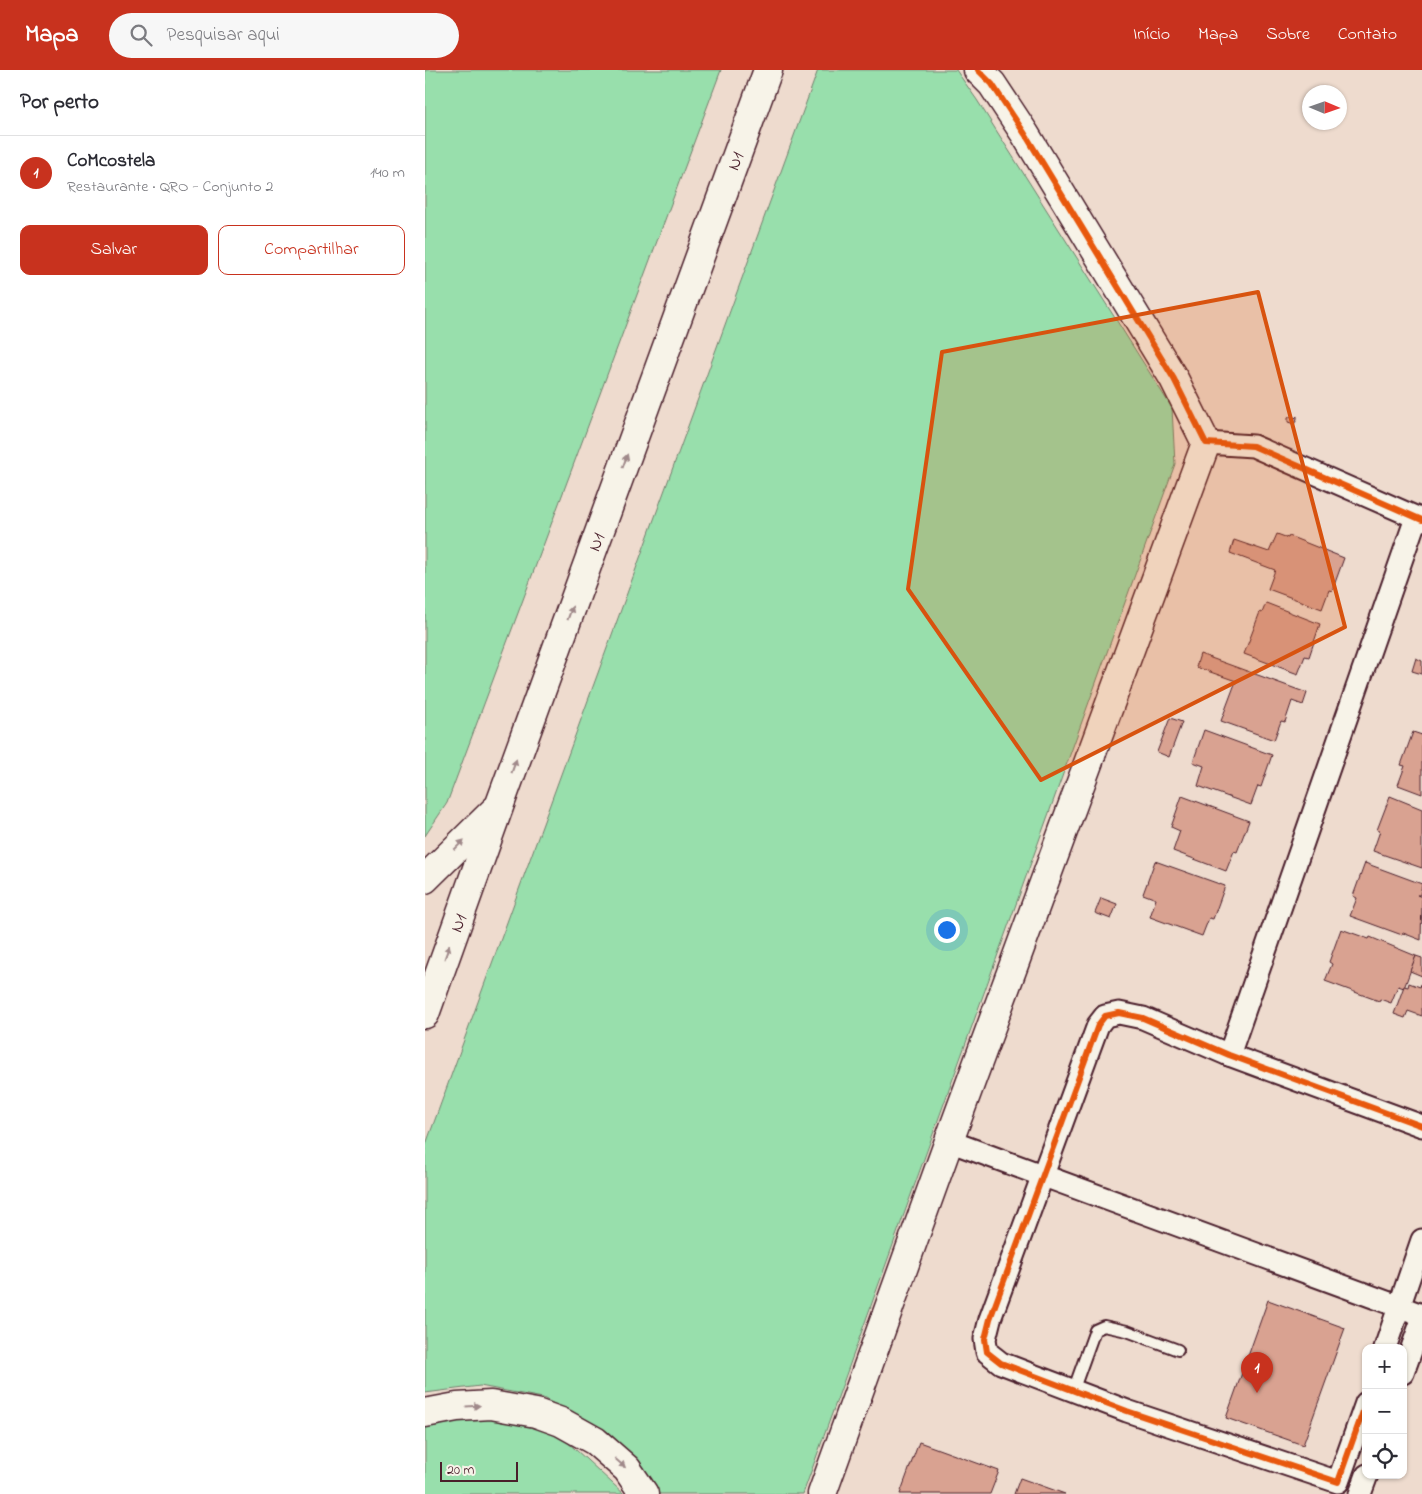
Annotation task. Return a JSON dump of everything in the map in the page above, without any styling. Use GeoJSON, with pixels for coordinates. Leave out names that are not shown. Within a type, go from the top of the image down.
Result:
{"type":"FeatureCollection","features":[{"type":"Feature","properties":{"kind":"main road","name":"N1"},"geometry":{"type":"LineString","coordinates":[[425,1014],[768,70]]}},
{"type":"Feature","properties":{"kind":"main road"},"geometry":{"type":"LineString","coordinates":[[822,1494],[949,1141],[1206,443],[1174,379],[1025,134],[992,84],[978,70]]}},
{"type":"Feature","properties":{"kind":"main road"},"geometry":{"type":"LineString","coordinates":[[425,879],[500,804]]}},
{"type":"Feature","properties":{"kind":"main road"},"geometry":{"type":"LineString","coordinates":[[425,1413],[457,1407],[491,1405],[535,1413],[561,1422],[602,1447],[627,1469],[644,1494]]}},
{"type":"Feature","properties":{"kind":"street"},"geometry":{"type":"LineString","coordinates":[[1206,443],[1253,446],[1419,519],[1229,1055]]}},
{"type":"Feature","properties":{"kind":"street"},"geometry":{"type":"LineString","coordinates":[[1362,1415],[1339,1482],[1127,1412],[1073,1391],[1001,1362],[987,1352],[985,1340],[990,1319],[1098,1025],[1105,1016],[1119,1013],[1143,1018],[1229,1055],[1422,1126]]}},
{"type":"Feature","properties":{"kind":"street"},"geometry":{"type":"LineString","coordinates":[[949,1141],[1422,1315]]}},
{"type":"Feature","properties":{"kind":"street"},"geometry":{"type":"LineString","coordinates":[[1386,1344],[1422,1240]]}},
{"type":"Feature","properties":{"kind":"street"},"geometry":{"type":"LineString","coordinates":[[1407,1362],[1422,1320]]}},
{"type":"Feature","properties":{"kind":"street"},"geometry":{"type":"LineString","coordinates":[[1360,1494],[1366,1479]]}},
{"type":"Feature","properties":{"kind":"lane"},"geometry":{"type":"LineString","coordinates":[[1073,1391],[1095,1330],[1104,1326],[1127,1331],[1178,1350]]}},
{"type":"Feature","properties":{"kind":"highlighted area"},"geometry":{"type":"Polygon","coordinates":[[[1258,292],[1345,627],[1041,780],[908,589],[942,352],[1258,292]]]}},
{"type":"Feature","properties":{"kind":"green space"},"geometry":{"type":"Polygon","coordinates":[[[425,70],[721,70],[447,803],[425,836],[425,70]]]}},
{"type":"Feature","properties":{"kind":"green space"},"geometry":{"type":"Polygon","coordinates":[[[818,70],[956,70],[977,100],[1172,408],[1175,464],[803,1494],[659,1494],[630,1453],[608,1432],[543,1398],[480,1386],[425,1393],[425,1147],[818,70]]]}},
{"type":"Feature","properties":{"kind":"green space"},"geometry":{"type":"Polygon","coordinates":[[[449,1415],[505,1416],[563,1438],[624,1494],[425,1494],[425,1425],[449,1415]]]}},
{"type":"Feature","properties":{"kind":"building"},"geometry":{"type":"Polygon","coordinates":[[[1291,416],[1295,418],[1297,416],[1294,424],[1288,422],[1288,418],[1291,416]]]}},
{"type":"Feature","properties":{"kind":"building"},"geometry":{"type":"Polygon","coordinates":[[[1277,534],[1288,538],[1289,536],[1344,558],[1332,591],[1329,590],[1322,609],[1268,589],[1275,570],[1230,553],[1234,540],[1269,552],[1277,534]]]}},
{"type":"Feature","properties":{"kind":"building"},"geometry":{"type":"Polygon","coordinates":[[[1266,603],[1320,624],[1309,657],[1305,656],[1298,674],[1244,654],[1260,612],[1262,613],[1266,603]]]}},
{"type":"Feature","properties":{"kind":"building"},"geometry":{"type":"Polygon","coordinates":[[[1200,654],[1307,693],[1303,705],[1292,701],[1285,722],[1281,721],[1274,740],[1221,721],[1236,681],[1196,667],[1200,654]]]}},
{"type":"Feature","properties":{"kind":"building"},"geometry":{"type":"Polygon","coordinates":[[[1416,658],[1422,661],[1422,674],[1412,671],[1416,658]]]}},
{"type":"Feature","properties":{"kind":"building"},"geometry":{"type":"Polygon","coordinates":[[[1170,718],[1182,722],[1169,757],[1157,752],[1170,718]]]}},
{"type":"Feature","properties":{"kind":"building"},"geometry":{"type":"Polygon","coordinates":[[[1204,730],[1272,755],[1261,787],[1258,786],[1251,805],[1198,786],[1204,766],[1193,762],[1204,730]]]}},
{"type":"Feature","properties":{"kind":"building"},"geometry":{"type":"Polygon","coordinates":[[[1413,732],[1422,735],[1422,794],[1398,785],[1405,766],[1401,765],[1413,732]]]}},
{"type":"Feature","properties":{"kind":"building"},"geometry":{"type":"Polygon","coordinates":[[[1182,796],[1249,821],[1237,852],[1234,851],[1226,871],[1173,851],[1180,831],[1171,827],[1182,796]]]}},
{"type":"Feature","properties":{"kind":"building"},"geometry":{"type":"Polygon","coordinates":[[[1390,796],[1422,809],[1422,868],[1373,851],[1380,831],[1377,830],[1390,796]]]}},
{"type":"Feature","properties":{"kind":"building"},"geometry":{"type":"Polygon","coordinates":[[[1155,861],[1225,886],[1213,919],[1209,918],[1202,936],[1150,917],[1156,899],[1143,894],[1155,861]]]}},
{"type":"Feature","properties":{"kind":"building"},"geometry":{"type":"Polygon","coordinates":[[[1365,863],[1422,884],[1420,895],[1417,895],[1422,897],[1421,940],[1350,916],[1357,898],[1353,896],[1365,863]]]}},
{"type":"Feature","properties":{"kind":"building"},"geometry":{"type":"Polygon","coordinates":[[[1101,898],[1117,904],[1111,919],[1095,913],[1101,898]]]}},
{"type":"Feature","properties":{"kind":"building"},"geometry":{"type":"Polygon","coordinates":[[[1341,929],[1369,939],[1370,937],[1416,956],[1404,988],[1398,986],[1391,1003],[1380,999],[1379,1001],[1325,981],[1332,964],[1329,962],[1341,929]]]}},
{"type":"Feature","properties":{"kind":"building"},"geometry":{"type":"Polygon","coordinates":[[[1416,956],[1422,958],[1422,976],[1410,971],[1416,956]]]}},
{"type":"Feature","properties":{"kind":"building"},"geometry":{"type":"Polygon","coordinates":[[[1422,981],[1422,1016],[1408,1011],[1405,1018],[1394,1014],[1404,986],[1408,987],[1409,983],[1420,987],[1422,981]]]}},
{"type":"Feature","properties":{"kind":"building"},"geometry":{"type":"Polygon","coordinates":[[[1268,1300],[1345,1328],[1303,1445],[1226,1418],[1268,1300]]]}},
{"type":"Feature","properties":{"kind":"building"},"geometry":{"type":"Polygon","coordinates":[[[919,1442],[999,1471],[990,1494],[900,1494],[919,1442]]]}},
{"type":"Feature","properties":{"kind":"building"},"geometry":{"type":"Polygon","coordinates":[[[1020,1478],[1065,1494],[1014,1494],[1020,1478]]]}},
{"type":"Feature","properties":{"kind":"cycle path"},"geometry":{"type":"LineString","coordinates":[[978,70],[992,84],[1025,134],[1174,379],[1206,443],[1253,446],[1422,520]]}},
{"type":"Feature","properties":{"kind":"cycle path"},"geometry":{"type":"LineString","coordinates":[[1362,1414],[1338,1482],[1127,1411],[1001,1363],[987,1352],[985,1339],[990,1319],[1098,1025],[1105,1016],[1119,1013],[1143,1018],[1229,1055],[1422,1126]]}},
{"type":"Feature","properties":{"kind":"place","name":"CoMcostela"},"geometry":{"type":"Point","coordinates":[1257,1393]}}]}
